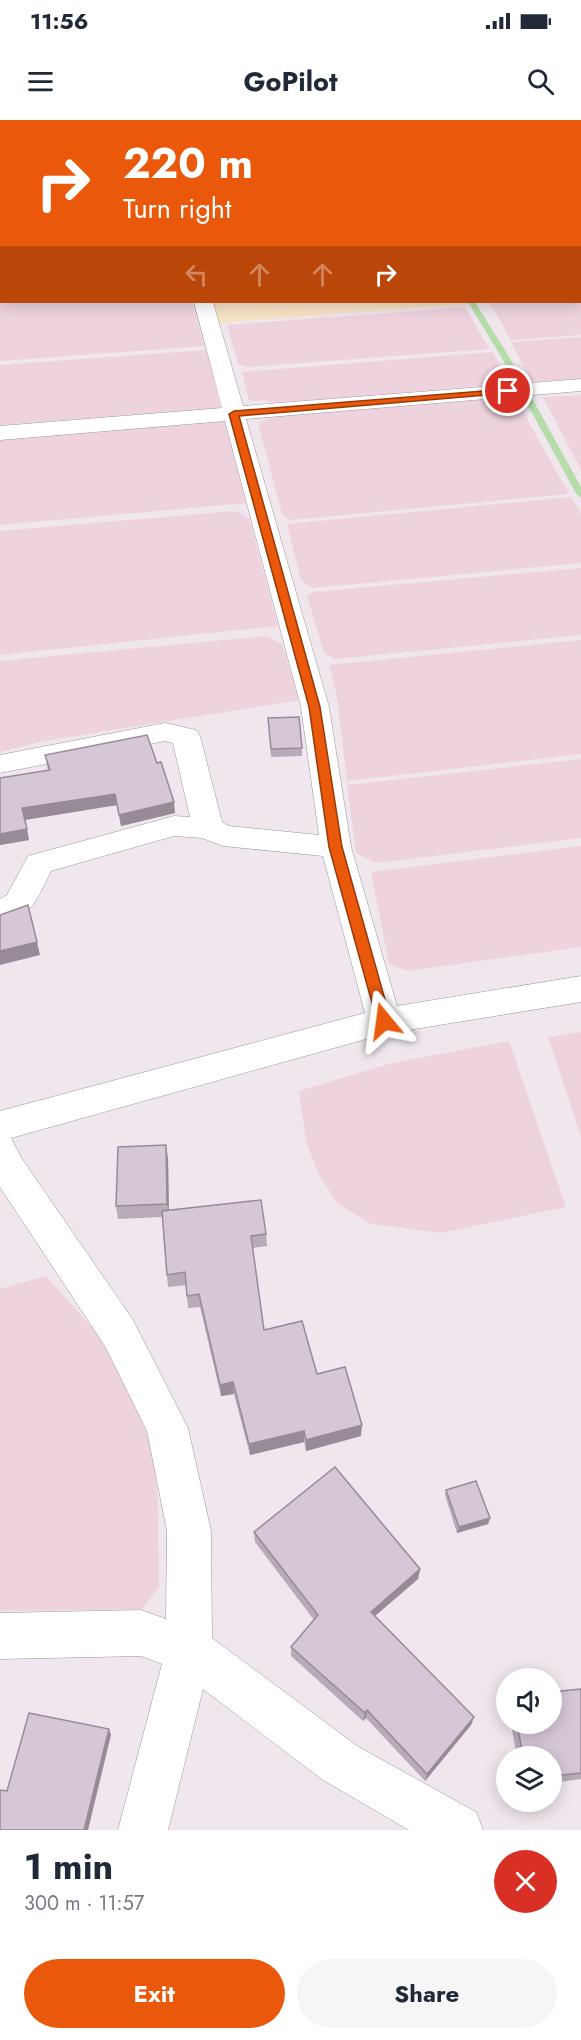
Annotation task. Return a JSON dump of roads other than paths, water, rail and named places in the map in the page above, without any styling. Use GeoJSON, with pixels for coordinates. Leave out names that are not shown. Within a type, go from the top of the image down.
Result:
{"type":"FeatureCollection","features":[{"type":"Feature","properties":{"kind":"street"},"geometry":{"type":"LineString","coordinates":[[202,303],[315,707],[336,847],[384,1021]]}},
{"type":"Feature","properties":{"kind":"street"},"geometry":{"type":"LineString","coordinates":[[0,433],[581,385]]}},
{"type":"Feature","properties":{"kind":"street"},"geometry":{"type":"LineString","coordinates":[[0,764],[165,732],[186,736],[208,828]]}},
{"type":"Feature","properties":{"kind":"street"},"geometry":{"type":"LineString","coordinates":[[0,914],[19,903],[39,864],[174,826],[208,828],[223,836],[336,847]]}},
{"type":"Feature","properties":{"kind":"street"},"geometry":{"type":"LineString","coordinates":[[0,1126],[384,1021],[581,989]]}},
{"type":"Feature","properties":{"kind":"street"},"geometry":{"type":"LineString","coordinates":[[0,1149],[7,1167],[119,1333],[167,1428],[189,1531],[189,1650],[143,1830]]}},
{"type":"Feature","properties":{"kind":"street"},"geometry":{"type":"LineString","coordinates":[[0,1636],[141,1633],[189,1650],[340,1763],[458,1830]]}},
{"type":"Feature","properties":{"kind":"waterway"},"geometry":{"type":"LineString","coordinates":[[473,303],[507,360],[581,495]]}}]}
